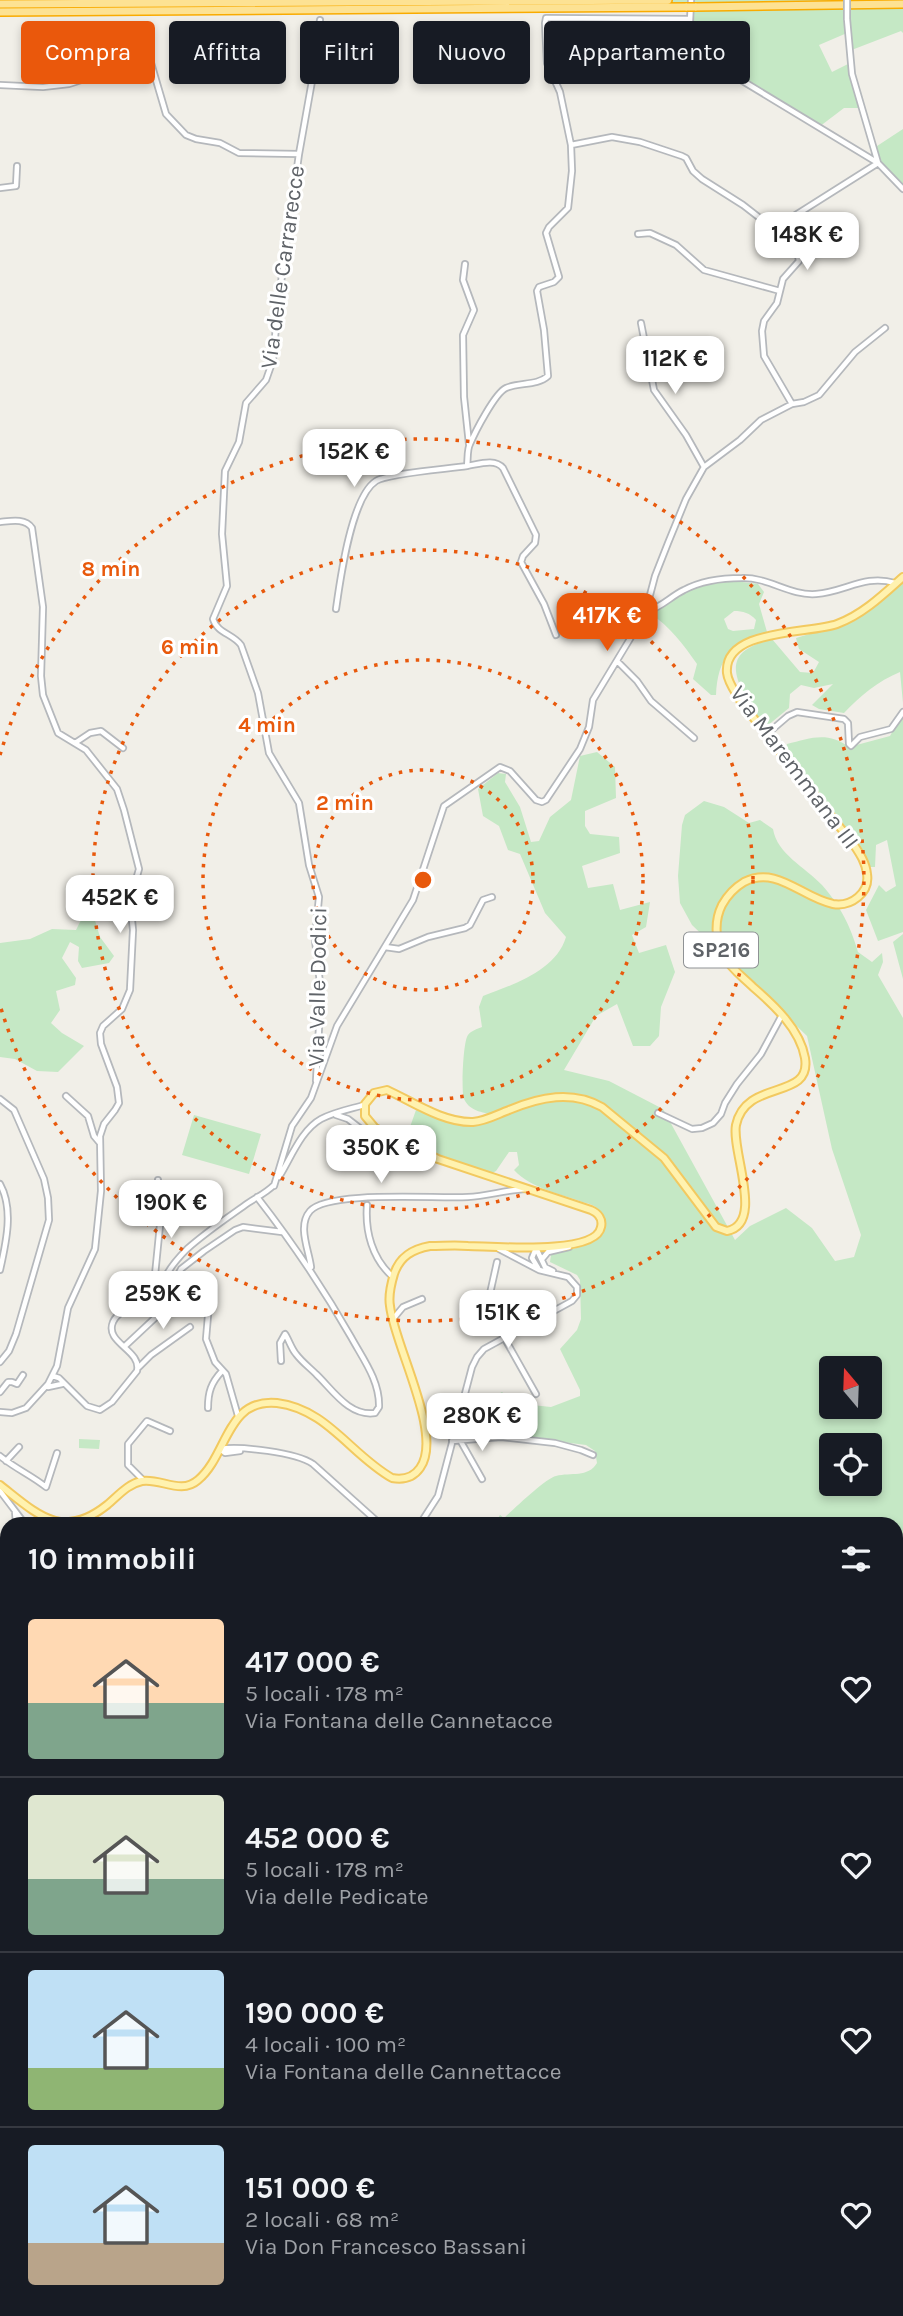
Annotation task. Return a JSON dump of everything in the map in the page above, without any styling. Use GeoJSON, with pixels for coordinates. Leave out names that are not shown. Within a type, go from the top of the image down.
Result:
{"type":"FeatureCollection","features":[{"type":"Feature","properties":{"kind":"highway"},"geometry":{"type":"LineString","coordinates":[[0,4],[668,0]]}},
{"type":"Feature","properties":{"kind":"highway"},"geometry":{"type":"LineString","coordinates":[[0,12],[903,4]]}},
{"type":"Feature","properties":{"kind":"main road","name":"Via Maremmana III"},"geometry":{"type":"LineString","coordinates":[[364,1105],[372,1094],[385,1090],[438,1113],[464,1121],[480,1121],[527,1103],[558,1096],[572,1096],[593,1102],[659,1153],[716,1227],[726,1231],[735,1230],[742,1223],[746,1209],[735,1140],[739,1116],[745,1105],[756,1097],[796,1084],[805,1067],[801,1046],[782,1015],[723,955],[717,925],[719,914],[724,901],[742,883],[763,877],[790,884],[826,902],[846,904],[860,895],[868,877],[859,852],[741,702],[727,669],[733,653],[747,642],[760,637],[820,628],[846,621],[903,577]]}},
{"type":"Feature","properties":{"kind":"main road"},"geometry":{"type":"LineString","coordinates":[[90,1517],[128,1487],[143,1481],[187,1486],[197,1481],[212,1464],[238,1416],[254,1406],[273,1403],[304,1410],[318,1418],[386,1475],[401,1479],[412,1476],[424,1460],[426,1429],[389,1299],[393,1277],[404,1257],[414,1250],[430,1246],[556,1247],[583,1241],[600,1231],[598,1214],[592,1210],[438,1159],[373,1126],[365,1116],[364,1105]]}},
{"type":"Feature","properties":{"kind":"main road"},"geometry":{"type":"LineString","coordinates":[[0,1485],[44,1517]]}},
{"type":"Feature","properties":{"kind":"street"},"geometry":{"type":"LineString","coordinates":[[847,0],[852,74],[878,163]]}},
{"type":"Feature","properties":{"kind":"street"},"geometry":{"type":"LineString","coordinates":[[691,4],[691,26],[696,36],[733,75],[878,163],[903,189]]}},
{"type":"Feature","properties":{"kind":"street"},"geometry":{"type":"LineString","coordinates":[[469,445],[481,419],[501,391],[543,380],[548,376],[537,291],[559,277],[546,233],[569,207],[572,167],[571,145],[560,94],[546,58],[546,18],[690,19]]}},
{"type":"Feature","properties":{"kind":"street","name":"Via delle Carrarecce"},"geometry":{"type":"LineString","coordinates":[[215,625],[213,614],[228,583],[222,531],[224,473],[239,442],[246,403],[266,380],[273,360],[299,154],[320,20]]}},
{"type":"Feature","properties":{"kind":"street"},"geometry":{"type":"LineString","coordinates":[[0,85],[69,85],[146,58],[151,63],[166,114],[186,135],[219,143],[237,153],[299,154]]}},
{"type":"Feature","properties":{"kind":"street"},"geometry":{"type":"LineString","coordinates":[[571,145],[612,136],[682,156],[700,178],[765,222],[773,224],[791,218],[878,163]]}},
{"type":"Feature","properties":{"kind":"street"},"geometry":{"type":"LineString","coordinates":[[0,188],[17,185],[17,166]]}},
{"type":"Feature","properties":{"kind":"street"},"geometry":{"type":"LineString","coordinates":[[791,218],[799,259],[783,279],[777,303],[764,322],[762,349],[792,404]]}},
{"type":"Feature","properties":{"kind":"street"},"geometry":{"type":"LineString","coordinates":[[638,234],[650,233],[676,245],[698,267],[706,271],[780,291]]}},
{"type":"Feature","properties":{"kind":"street"},"geometry":{"type":"LineString","coordinates":[[466,264],[463,280],[474,310],[463,335],[464,397],[469,445],[467,466]]}},
{"type":"Feature","properties":{"kind":"street"},"geometry":{"type":"LineString","coordinates":[[641,323],[653,390],[686,435],[704,467]]}},
{"type":"Feature","properties":{"kind":"street"},"geometry":{"type":"LineString","coordinates":[[274,1186],[292,1126],[308,1103],[340,1021],[415,896],[444,806],[495,769],[502,767],[510,771],[536,800],[544,801],[580,749],[589,727],[592,702],[646,611],[667,543],[686,499],[704,467],[740,440],[756,424],[792,404],[818,395],[858,349],[884,328]]}},
{"type":"Feature","properties":{"kind":"street"},"geometry":{"type":"LineString","coordinates":[[336,609],[346,547],[358,511],[371,485],[382,479],[494,463],[503,468],[536,535],[536,543],[523,556],[521,562],[544,604],[556,635]]}},
{"type":"Feature","properties":{"kind":"street"},"geometry":{"type":"LineString","coordinates":[[0,522],[26,522],[33,530],[43,606],[40,676],[42,691],[58,733],[88,752],[117,789],[139,868],[130,901],[133,930],[130,990],[122,1009],[100,1032],[101,1044],[119,1099],[117,1108],[103,1126],[99,1142],[101,1192],[95,1249],[68,1308],[57,1374],[63,1384],[87,1406],[100,1410],[111,1402],[150,1355],[190,1327]]}},
{"type":"Feature","properties":{"kind":"street"},"geometry":{"type":"LineString","coordinates":[[646,611],[656,608],[688,588],[730,579],[751,579],[810,594],[828,592],[874,579],[896,583]]}},
{"type":"Feature","properties":{"kind":"street","name":"Via Valle Dodici"},"geometry":{"type":"LineString","coordinates":[[215,625],[240,643],[258,693],[269,751],[301,809],[308,860],[320,901],[315,937],[321,990],[316,1083]]}},
{"type":"Feature","properties":{"kind":"street"},"geometry":{"type":"LineString","coordinates":[[617,661],[650,699],[694,738]]}},
{"type":"Feature","properties":{"kind":"street"},"geometry":{"type":"LineString","coordinates":[[766,734],[797,712],[844,719],[848,723],[851,746],[860,737],[891,729],[903,712]]}},
{"type":"Feature","properties":{"kind":"street"},"geometry":{"type":"LineString","coordinates":[[75,743],[90,733],[100,731],[123,748]]}},
{"type":"Feature","properties":{"kind":"street"},"geometry":{"type":"LineString","coordinates":[[385,947],[399,949],[428,937],[465,928],[470,925],[483,900],[492,897]]}},
{"type":"Feature","properties":{"kind":"street"},"geometry":{"type":"LineString","coordinates":[[658,1113],[692,1129],[700,1129],[713,1123],[734,1089],[761,1054],[782,1015]]}},
{"type":"Feature","properties":{"kind":"street"},"geometry":{"type":"LineString","coordinates":[[66,1096],[87,1114],[92,1122],[94,1136],[99,1142]]}},
{"type":"Feature","properties":{"kind":"street"},"geometry":{"type":"LineString","coordinates":[[0,1099],[15,1110],[44,1178],[48,1220],[16,1334],[9,1351],[0,1362]]}},
{"type":"Feature","properties":{"kind":"street"},"geometry":{"type":"LineString","coordinates":[[137,1371],[138,1361],[113,1334],[114,1321],[128,1309],[152,1299],[168,1271],[187,1249],[274,1186],[307,1131],[331,1115],[364,1105]]}},
{"type":"Feature","properties":{"kind":"street"},"geometry":{"type":"LineString","coordinates":[[331,1115],[348,1119],[383,1146],[438,1159]]}},
{"type":"Feature","properties":{"kind":"street"},"geometry":{"type":"LineString","coordinates":[[152,1299],[160,1225],[158,1180]]}},
{"type":"Feature","properties":{"kind":"street"},"geometry":{"type":"LineString","coordinates":[[0,1184],[8,1203],[8,1218],[0,1270]]}},
{"type":"Feature","properties":{"kind":"street"},"geometry":{"type":"LineString","coordinates":[[311,1270],[304,1225],[314,1207],[324,1202],[366,1197],[467,1198],[522,1189],[533,1191]]}},
{"type":"Feature","properties":{"kind":"street"},"geometry":{"type":"LineString","coordinates":[[257,1197],[311,1270],[371,1371],[377,1388],[379,1407],[375,1413],[364,1413],[338,1399],[307,1367],[285,1334],[280,1343],[281,1361]]}},
{"type":"Feature","properties":{"kind":"street"},"geometry":{"type":"LineString","coordinates":[[367,1205],[366,1227],[374,1253],[393,1277]]}},
{"type":"Feature","properties":{"kind":"street"},"geometry":{"type":"LineString","coordinates":[[125,1346],[156,1317],[181,1269],[204,1251],[243,1227],[284,1233]]}},
{"type":"Feature","properties":{"kind":"street"},"geometry":{"type":"LineString","coordinates":[[295,1247],[298,1250],[303,1248],[306,1241]]}},
{"type":"Feature","properties":{"kind":"street"},"geometry":{"type":"LineString","coordinates":[[543,1263],[548,1252],[583,1241]]}},
{"type":"Feature","properties":{"kind":"street"},"geometry":{"type":"LineString","coordinates":[[491,1247],[505,1251],[544,1272],[570,1278],[577,1287]]}},
{"type":"Feature","properties":{"kind":"street"},"geometry":{"type":"LineString","coordinates":[[424,1517],[438,1496],[474,1362],[484,1349],[572,1301],[577,1295],[572,1276],[548,1270],[536,1248]]}},
{"type":"Feature","properties":{"kind":"street"},"geometry":{"type":"LineString","coordinates":[[536,1248],[532,1258],[536,1266],[544,1272]]}},
{"type":"Feature","properties":{"kind":"street"},"geometry":{"type":"LineString","coordinates":[[497,1262],[487,1305],[536,1394]]}},
{"type":"Feature","properties":{"kind":"street"},"geometry":{"type":"LineString","coordinates":[[393,1320],[403,1307],[422,1299]]}},
{"type":"Feature","properties":{"kind":"street"},"geometry":{"type":"LineString","coordinates":[[209,1304],[206,1339],[215,1362],[226,1374],[238,1416]]}},
{"type":"Feature","properties":{"kind":"street"},"geometry":{"type":"LineString","coordinates":[[0,1412],[12,1413],[26,1408],[44,1389],[57,1366]]}},
{"type":"Feature","properties":{"kind":"street"},"geometry":{"type":"LineString","coordinates":[[208,1408],[209,1390],[222,1371]]}},
{"type":"Feature","properties":{"kind":"street"},"geometry":{"type":"LineString","coordinates":[[0,1392],[8,1382],[17,1384],[23,1375]]}},
{"type":"Feature","properties":{"kind":"street"},"geometry":{"type":"LineString","coordinates":[[52,1377],[53,1381],[63,1384]]}},
{"type":"Feature","properties":{"kind":"street"},"geometry":{"type":"LineString","coordinates":[[44,1389],[63,1384]]}},
{"type":"Feature","properties":{"kind":"street"},"geometry":{"type":"LineString","coordinates":[[143,1481],[128,1465],[128,1444],[147,1421],[170,1432]]}},
{"type":"Feature","properties":{"kind":"street"},"geometry":{"type":"LineString","coordinates":[[226,1437],[227,1444],[234,1450]]}},
{"type":"Feature","properties":{"kind":"street"},"geometry":{"type":"LineString","coordinates":[[452,1441],[501,1437],[555,1443],[593,1455]]}},
{"type":"Feature","properties":{"kind":"street"},"geometry":{"type":"LineString","coordinates":[[460,1440],[482,1479]]}},
{"type":"Feature","properties":{"kind":"street"},"geometry":{"type":"LineString","coordinates":[[6,1461],[19,1447]]}},
{"type":"Feature","properties":{"kind":"street"},"geometry":{"type":"LineString","coordinates":[[220,1449],[225,1452],[247,1450],[287,1454],[308,1461],[372,1517]]}},
{"type":"Feature","properties":{"kind":"street"},"geometry":{"type":"LineString","coordinates":[[212,1464],[234,1450]]}},
{"type":"Feature","properties":{"kind":"street"},"geometry":{"type":"LineString","coordinates":[[0,1456],[24,1475],[30,1475],[46,1487],[57,1454]]}},
{"type":"Feature","properties":{"kind":"street"},"geometry":{"type":"LineString","coordinates":[[0,1491],[20,1517]]}},
{"type":"Feature","properties":{"kind":"street"},"geometry":{"type":"LineString","coordinates":[[15,1510],[16,1517]]}},
{"type":"Feature","properties":{"kind":"green space"},"geometry":{"type":"Polygon","coordinates":[[[659,0],[903,0],[903,33],[901,31],[849,51],[847,33],[819,45],[832,72],[850,63],[862,108],[844,108],[819,127],[748,84],[750,84],[750,21],[691,21],[687,7],[666,7],[659,0]]]}},
{"type":"Feature","properties":{"kind":"green space"},"geometry":{"type":"Polygon","coordinates":[[[903,129],[903,189],[878,163],[874,148],[903,129]]]}},
{"type":"Feature","properties":{"kind":"green space"},"geometry":{"type":"Polygon","coordinates":[[[722,582],[758,584],[764,592],[759,604],[767,632],[745,641],[729,653],[720,670],[716,695],[711,695],[693,679],[697,664],[687,650],[670,630],[650,613],[690,590],[722,582]],[[734,611],[724,619],[728,629],[754,629],[756,620],[749,614],[734,611]]]}},
{"type":"Feature","properties":{"kind":"green space"},"geometry":{"type":"Polygon","coordinates":[[[903,582],[903,703],[900,672],[870,690],[844,713],[819,709],[812,705],[833,684],[814,688],[801,685],[790,694],[789,708],[767,726],[751,707],[739,682],[736,664],[744,651],[772,639],[800,672],[813,673],[819,662],[799,649],[796,638],[856,620],[903,582]]]}},
{"type":"Feature","properties":{"kind":"green space"},"geometry":{"type":"Polygon","coordinates":[[[903,712],[903,932],[878,941],[866,910],[879,885],[886,892],[896,886],[887,840],[876,845],[875,867],[869,867],[864,853],[785,752],[787,744],[811,738],[826,737],[849,747],[890,736],[903,712]]]}},
{"type":"Feature","properties":{"kind":"green space"},"geometry":{"type":"Polygon","coordinates":[[[597,752],[615,767],[616,798],[585,811],[585,826],[590,834],[619,837],[620,853],[582,866],[588,888],[613,884],[620,910],[650,902],[646,927],[632,935],[639,953],[666,945],[675,972],[661,1007],[659,1036],[650,1046],[633,1046],[617,1004],[596,1016],[564,1070],[609,1081],[663,1109],[735,1240],[750,1226],[786,1208],[812,1228],[835,1261],[854,1257],[861,1235],[832,1149],[807,1036],[692,925],[680,903],[678,876],[685,815],[704,801],[724,807],[749,823],[760,820],[773,829],[786,853],[822,885],[835,901],[858,952],[872,962],[882,953],[883,962],[878,975],[903,1018],[903,1517],[505,1517],[551,1478],[584,1473],[597,1463],[595,1451],[586,1445],[501,1434],[494,1397],[502,1392],[513,1403],[551,1407],[580,1396],[580,1390],[560,1349],[577,1330],[581,1319],[580,1280],[577,1275],[550,1262],[551,1255],[597,1239],[604,1231],[606,1222],[594,1206],[546,1190],[521,1176],[514,1170],[519,1165],[517,1152],[509,1152],[496,1171],[490,1174],[436,1156],[405,1141],[416,1110],[457,1123],[497,1115],[474,1109],[464,1099],[466,1039],[471,1032],[482,1027],[479,1007],[483,996],[543,968],[561,949],[566,937],[545,913],[520,854],[508,850],[499,826],[483,816],[478,789],[498,773],[506,774],[505,782],[520,807],[531,842],[539,841],[550,817],[571,800],[580,756],[597,752]]]}},
{"type":"Feature","properties":{"kind":"green space"},"geometry":{"type":"Polygon","coordinates":[[[85,912],[94,917],[100,937],[114,956],[109,963],[82,968],[78,961],[79,947],[70,942],[62,958],[76,978],[75,985],[56,991],[60,1010],[51,1023],[84,1046],[58,1072],[37,1071],[15,1059],[0,1057],[0,943],[30,939],[52,929],[76,930],[85,912]]]}},
{"type":"Feature","properties":{"kind":"green space"},"geometry":{"type":"Polygon","coordinates":[[[903,934],[903,979],[893,942],[903,934]]]}},
{"type":"Feature","properties":{"kind":"green space"},"geometry":{"type":"Polygon","coordinates":[[[194,1115],[261,1134],[249,1174],[182,1155],[194,1115]]]}},
{"type":"Feature","properties":{"kind":"green space"},"geometry":{"type":"Polygon","coordinates":[[[79,1439],[100,1440],[99,1449],[79,1448],[79,1439]]]}}]}
